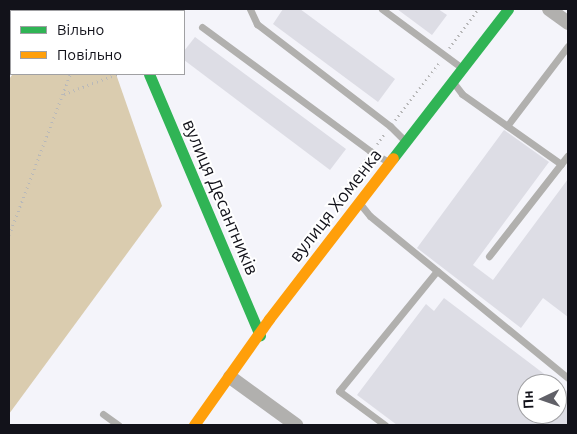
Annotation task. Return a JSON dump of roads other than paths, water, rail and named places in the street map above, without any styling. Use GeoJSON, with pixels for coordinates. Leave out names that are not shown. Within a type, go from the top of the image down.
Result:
{"type":"FeatureCollection","features":[{"type":"Feature","properties":{"kind":"street","name":"вулиця Хоменка"},"geometry":{"type":"LineString","coordinates":[[194,425],[260,335],[269,319],[407,143],[508,9]]}},
{"type":"Feature","properties":{"kind":"street"},"geometry":{"type":"LineString","coordinates":[[549,9],[568,23]]}},
{"type":"Feature","properties":{"kind":"street","name":"вулиця Десантників"},"geometry":{"type":"LineString","coordinates":[[149,75],[260,335]]}},
{"type":"Feature","properties":{"kind":"street"},"geometry":{"type":"LineString","coordinates":[[230,376],[296,425]]}},
{"type":"Feature","properties":{"kind":"lane"},"geometry":{"type":"LineString","coordinates":[[250,9],[256,24],[390,126],[407,143]]}},
{"type":"Feature","properties":{"kind":"lane"},"geometry":{"type":"LineString","coordinates":[[382,9],[462,68]]}},
{"type":"Feature","properties":{"kind":"lane"},"geometry":{"type":"LineString","coordinates":[[202,26],[370,151],[390,163]]}},
{"type":"Feature","properties":{"kind":"lane"},"geometry":{"type":"LineString","coordinates":[[507,126],[568,46]]}},
{"type":"Feature","properties":{"kind":"lane"},"geometry":{"type":"LineString","coordinates":[[453,81],[462,94],[561,164]]}},
{"type":"Feature","properties":{"kind":"lane"},"geometry":{"type":"LineString","coordinates":[[489,256],[568,155]]}},
{"type":"Feature","properties":{"kind":"lane"},"geometry":{"type":"LineString","coordinates":[[359,203],[370,216],[568,378]]}},
{"type":"Feature","properties":{"kind":"lane"},"geometry":{"type":"LineString","coordinates":[[385,425],[339,391],[437,271]]}},
{"type":"Feature","properties":{"kind":"lane"},"geometry":{"type":"LineString","coordinates":[[103,414],[118,425]]}}]}
